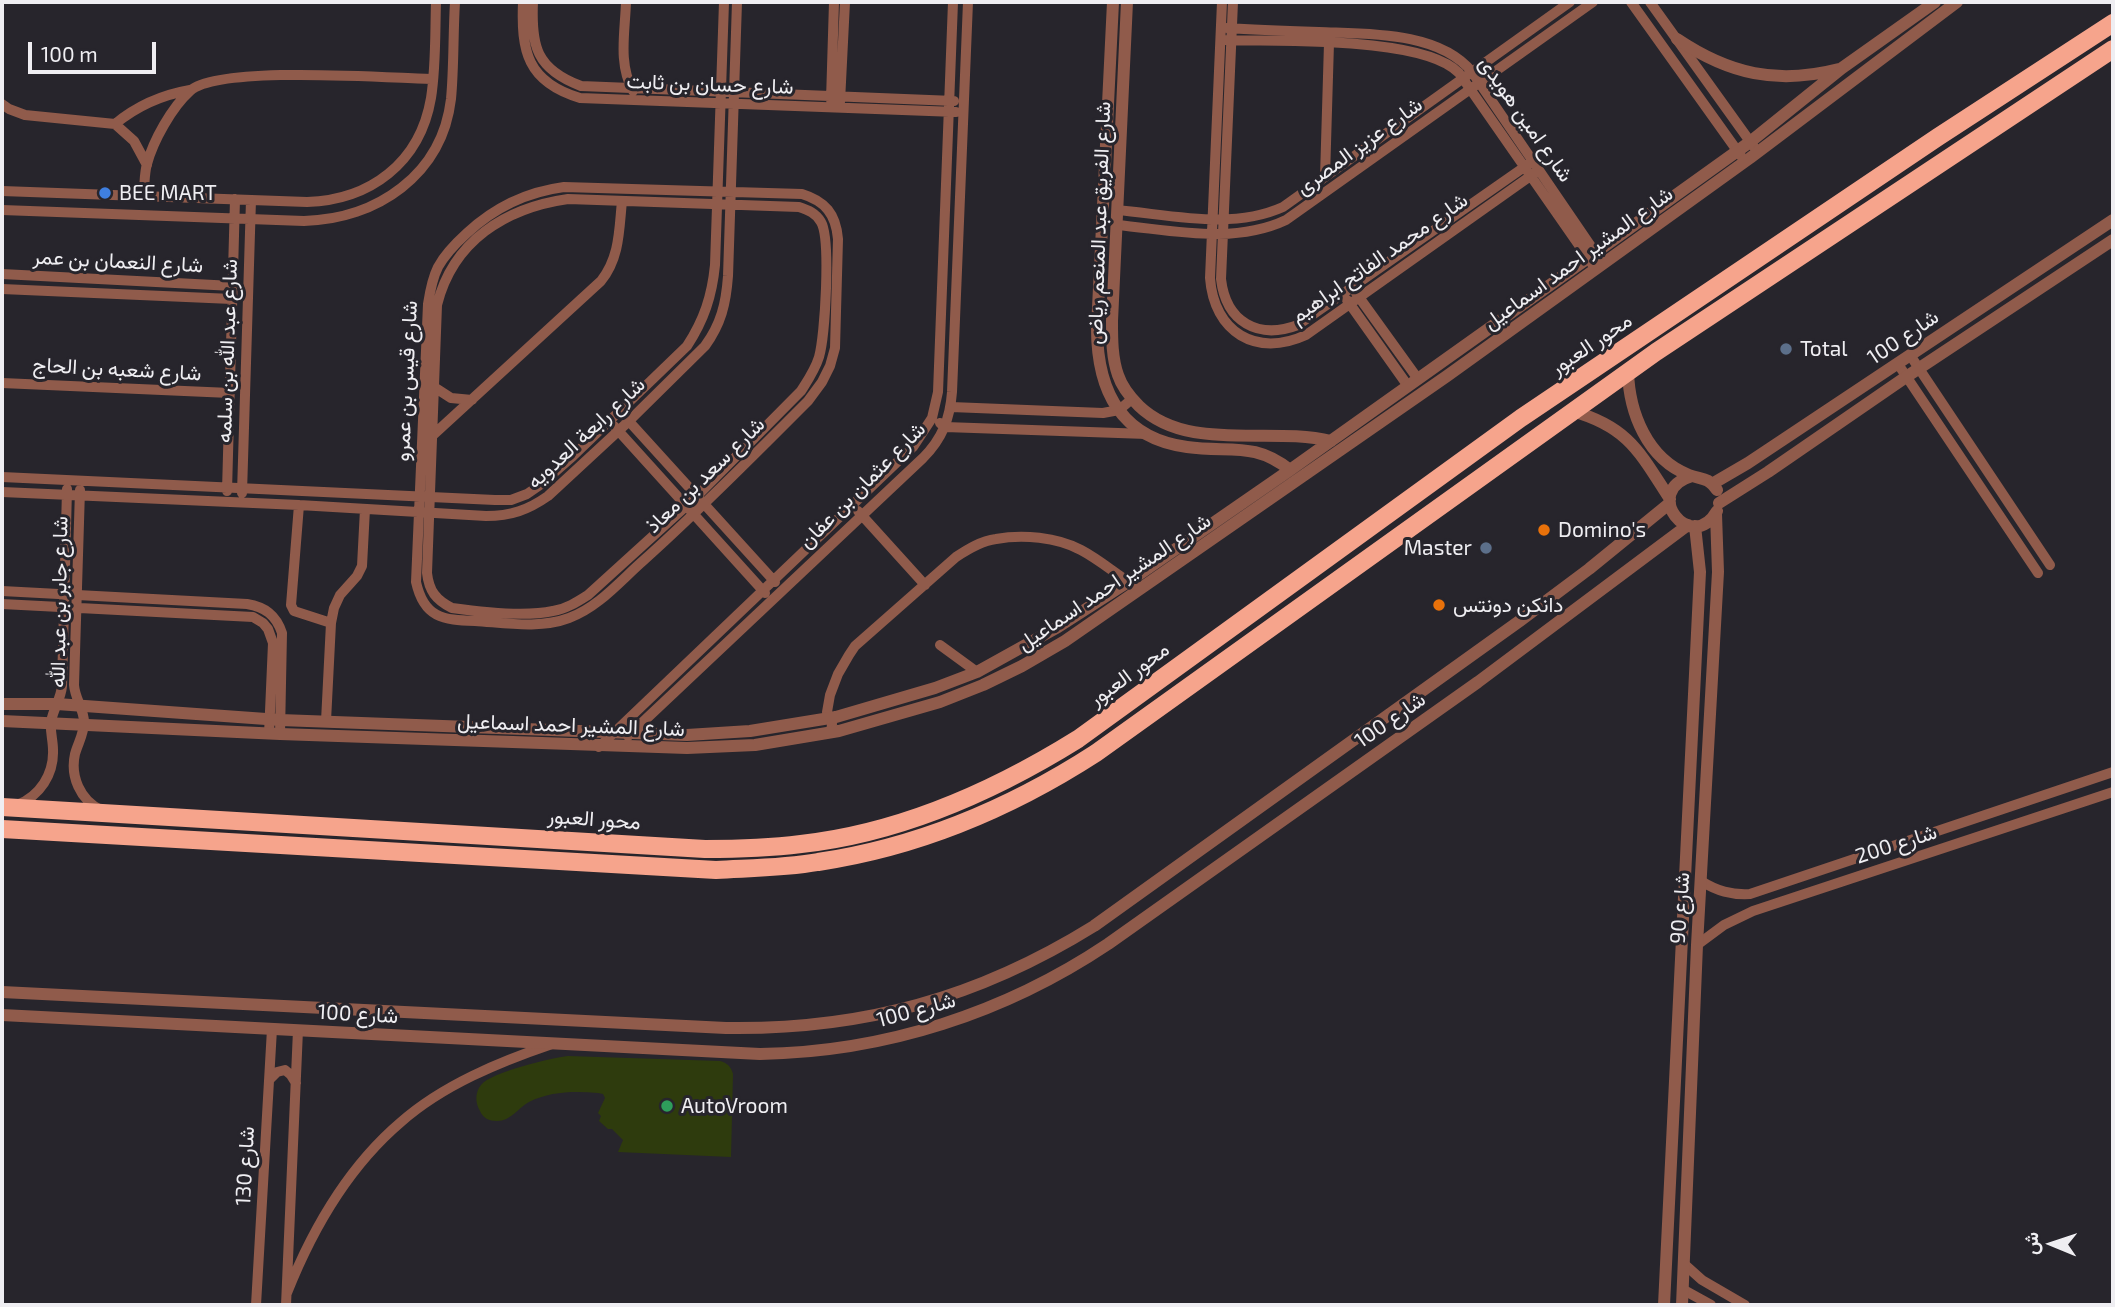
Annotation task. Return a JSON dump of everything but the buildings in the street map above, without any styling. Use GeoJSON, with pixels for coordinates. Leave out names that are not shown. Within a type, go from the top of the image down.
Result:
{"type":"FeatureCollection","features":[{"type":"Feature","properties":{"kind":"highway","name":"محور العبور"},"geometry":{"type":"LineString","coordinates":[[7,807],[705,849],[754,849],[828,840],[900,824],[947,808],[1014,777],[1078,739],[1521,418],[1938,137],[2113,23]]}},
{"type":"Feature","properties":{"kind":"highway","name":"محور العبور"},"geometry":{"type":"LineString","coordinates":[[2,829],[716,870],[817,863],[915,840],[978,817],[1009,804],[1068,772],[1628,371],[2113,49]]}},
{"type":"Feature","properties":{"kind":"street"},"geometry":{"type":"LineString","coordinates":[[2,191],[324,201],[342,198],[372,186],[400,163],[411,149],[427,116],[433,79],[436,2]]}},
{"type":"Feature","properties":{"kind":"street"},"geometry":{"type":"LineString","coordinates":[[2,209],[304,221],[342,217],[378,205],[409,182],[432,153],[447,118],[451,99],[455,2]]}},
{"type":"Feature","properties":{"kind":"street","name":"شارع حسان بن ثابت"},"geometry":{"type":"LineString","coordinates":[[523,2],[522,31],[524,47],[530,61],[539,75],[551,86],[564,94],[580,98],[610,94],[964,107]]}},
{"type":"Feature","properties":{"kind":"street","name":"شارع حسان بن ثابت"},"geometry":{"type":"LineString","coordinates":[[533,2],[532,30],[543,60],[566,80],[610,94]]}},
{"type":"Feature","properties":{"kind":"street"},"geometry":{"type":"LineString","coordinates":[[626,2],[624,64],[632,95]]}},
{"type":"Feature","properties":{"kind":"street","name":"شارع رابعة العدويه"},"geometry":{"type":"LineString","coordinates":[[2,477],[503,500],[527,494],[573,456],[687,346],[708,308],[713,286],[724,2]]}},
{"type":"Feature","properties":{"kind":"street","name":"شارع رابعة العدويه"},"geometry":{"type":"LineString","coordinates":[[2,492],[486,516],[503,516],[535,505],[619,431],[705,346],[715,332],[726,301],[737,2]]}},
{"type":"Feature","properties":{"kind":"street"},"geometry":{"type":"LineString","coordinates":[[834,2],[835,102]]}},
{"type":"Feature","properties":{"kind":"street"},"geometry":{"type":"LineString","coordinates":[[835,102],[845,2]]}},
{"type":"Feature","properties":{"kind":"street","name":"شارع عثمان بن عفان"},"geometry":{"type":"LineString","coordinates":[[598,747],[913,447],[932,418],[938,391],[953,2]]}},
{"type":"Feature","properties":{"kind":"street","name":"شارع عثمان بن عفان"},"geometry":{"type":"LineString","coordinates":[[615,747],[932,449],[946,427],[951,407],[968,2]]}},
{"type":"Feature","properties":{"kind":"street","name":"شارع الفريق عبد المنعم رياض"},"geometry":{"type":"LineString","coordinates":[[1113,2],[1097,352],[1100,373],[1108,394],[1119,410],[1147,434],[1169,444],[1188,447],[1255,451],[1280,462],[1290,470]]}},
{"type":"Feature","properties":{"kind":"street","name":"شارع الفريق عبد المنعم رياض"},"geometry":{"type":"LineString","coordinates":[[1127,2],[1112,341],[1118,376],[1132,398],[1148,414],[1174,428],[1202,433],[1301,436],[1331,440]]}},
{"type":"Feature","properties":{"kind":"street","name":"شارع محمد الفاتح ابراهيم"},"geometry":{"type":"LineString","coordinates":[[1222,2],[1227,28]]}},
{"type":"Feature","properties":{"kind":"street","name":"شارع محمد الفاتح ابراهيم"},"geometry":{"type":"LineString","coordinates":[[1233,2],[1227,28],[1217,234],[1210,278],[1214,304],[1228,326],[1244,338],[1273,344],[1288,342],[1313,330],[1351,296],[1531,168]]}},
{"type":"Feature","properties":{"kind":"street","name":"شارع عزيز المصرى"},"geometry":{"type":"LineString","coordinates":[[1118,210],[1218,219],[1257,216],[1283,207],[1570,2]]}},
{"type":"Feature","properties":{"kind":"street","name":"شارع عزيز المصرى"},"geometry":{"type":"LineString","coordinates":[[1117,225],[1217,234],[1252,232],[1286,220],[1593,2]]}},
{"type":"Feature","properties":{"kind":"street"},"geometry":{"type":"LineString","coordinates":[[1631,2],[1741,156]]}},
{"type":"Feature","properties":{"kind":"street"},"geometry":{"type":"LineString","coordinates":[[1650,2],[1754,147]]}},
{"type":"Feature","properties":{"kind":"street","name":"شارع المشير احمد اسماعيل"},"geometry":{"type":"LineString","coordinates":[[1754,147],[1842,68],[1935,2]]}},
{"type":"Feature","properties":{"kind":"street","name":"شارع المشير احمد اسماعيل"},"geometry":{"type":"LineString","coordinates":[[2,721],[598,747],[721,747],[755,745],[825,734],[940,702],[1022,666],[1065,641],[1141,589],[1376,427],[1595,261],[1957,2]]}},
{"type":"Feature","properties":{"kind":"street","name":"شارع امين هويدى"},"geometry":{"type":"LineString","coordinates":[[1227,28],[1365,34],[1397,37],[1436,47],[1461,61],[1475,86],[1503,117],[1531,168]]}},
{"type":"Feature","properties":{"kind":"street"},"geometry":{"type":"LineString","coordinates":[[1676,39],[1712,60],[1753,74],[1794,77],[1842,68]]}},
{"type":"Feature","properties":{"kind":"street","name":"شارع امين هويدى"},"geometry":{"type":"LineString","coordinates":[[1226,40],[1384,46],[1413,52],[1450,65],[1467,75]]}},
{"type":"Feature","properties":{"kind":"street"},"geometry":{"type":"LineString","coordinates":[[1325,177],[1329,43]]}},
{"type":"Feature","properties":{"kind":"street"},"geometry":{"type":"LineString","coordinates":[[610,94],[624,64]]}},
{"type":"Feature","properties":{"kind":"street"},"geometry":{"type":"LineString","coordinates":[[115,124],[150,100],[226,78],[269,75],[433,79]]}},
{"type":"Feature","properties":{"kind":"street","name":"شارع امين هويدى"},"geometry":{"type":"LineString","coordinates":[[1475,86],[1493,123],[1531,168],[1595,261]]}},
{"type":"Feature","properties":{"kind":"street"},"geometry":{"type":"LineString","coordinates":[[144,196],[147,164],[160,131],[190,90]]}},
{"type":"Feature","properties":{"kind":"street"},"geometry":{"type":"LineString","coordinates":[[2,104],[24,115],[115,124],[134,141],[147,164]]}},
{"type":"Feature","properties":{"kind":"street"},"geometry":{"type":"LineString","coordinates":[[1493,123],[1503,117]]}},
{"type":"Feature","properties":{"kind":"street","name":"شارع قيس بن عمرو"},"geometry":{"type":"LineString","coordinates":[[424,512],[428,304],[438,267],[449,251],[497,209],[548,189],[581,187],[716,191]]}},
{"type":"Feature","properties":{"kind":"street","name":"شارع سعد بن معاذ"},"geometry":{"type":"LineString","coordinates":[[424,512],[428,585],[441,603],[463,610],[534,613],[554,611],[589,595],[686,505],[701,500],[808,401],[822,382],[835,348],[838,239],[832,214],[824,204],[802,194],[716,191]]}},
{"type":"Feature","properties":{"kind":"street","name":"شارع قيس بن عمرو"},"geometry":{"type":"LineString","coordinates":[[424,497],[432,436],[437,305],[454,262],[473,242],[505,219],[546,202],[568,199],[716,204]]}},
{"type":"Feature","properties":{"kind":"street","name":"شارع عبد الله بن سلمه"},"geometry":{"type":"LineString","coordinates":[[227,502],[235,200]]}},
{"type":"Feature","properties":{"kind":"street","name":"شارع عبد الله بن سلمه"},"geometry":{"type":"LineString","coordinates":[[242,502],[251,200]]}},
{"type":"Feature","properties":{"kind":"street"},"geometry":{"type":"LineString","coordinates":[[432,436],[601,281],[609,271],[618,248],[622,201]]}},
{"type":"Feature","properties":{"kind":"street","name":"شارع سعد بن معاذ"},"geometry":{"type":"LineString","coordinates":[[424,512],[416,582],[423,602],[430,610],[447,620],[543,625],[570,618],[595,604],[694,514],[701,500],[800,391],[811,376],[822,341],[826,242],[820,219],[799,207],[716,204]]}},
{"type":"Feature","properties":{"kind":"street","name":"شارع 100"},"geometry":{"type":"LineString","coordinates":[[1712,484],[1739,469],[2113,220]]}},
{"type":"Feature","properties":{"kind":"street","name":"شارع 100"},"geometry":{"type":"LineString","coordinates":[[1718,508],[1906,377],[2113,240]]}},
{"type":"Feature","properties":{"kind":"street","name":"شارع المشير احمد اسماعيل"},"geometry":{"type":"LineString","coordinates":[[2,704],[57,704],[326,722],[687,735],[721,733],[824,715],[935,688],[977,671],[1058,627],[1128,582],[1413,382],[1595,261]]}},
{"type":"Feature","properties":{"kind":"street","name":"شارع النعمان بن عمر"},"geometry":{"type":"LineString","coordinates":[[2,274],[233,286]]}},
{"type":"Feature","properties":{"kind":"street","name":"شارع النعمان بن عمر"},"geometry":{"type":"LineString","coordinates":[[2,289],[232,299]]}},
{"type":"Feature","properties":{"kind":"street"},"geometry":{"type":"LineString","coordinates":[[1351,296],[1391,340],[1413,382]]}},
{"type":"Feature","properties":{"kind":"street"},"geometry":{"type":"LineString","coordinates":[[1351,296],[1380,347],[1413,382]]}},
{"type":"Feature","properties":{"kind":"street"},"geometry":{"type":"LineString","coordinates":[[1380,347],[1391,340]]}},
{"type":"Feature","properties":{"kind":"street"},"geometry":{"type":"LineString","coordinates":[[1910,355],[2050,565]]}},
{"type":"Feature","properties":{"kind":"street"},"geometry":{"type":"LineString","coordinates":[[1898,364],[2038,573]]}},
{"type":"Feature","properties":{"kind":"street"},"geometry":{"type":"LineString","coordinates":[[1628,371],[1632,407],[1648,440],[1673,466],[1692,477]]}},
{"type":"Feature","properties":{"kind":"street","name":"شارع شعبه بن الحاج"},"geometry":{"type":"LineString","coordinates":[[2,383],[230,393]]}},
{"type":"Feature","properties":{"kind":"street"},"geometry":{"type":"LineString","coordinates":[[434,387],[452,398],[472,400]]}},
{"type":"Feature","properties":{"kind":"street"},"geometry":{"type":"LineString","coordinates":[[951,407],[1103,413],[1119,410],[1132,398]]}},
{"type":"Feature","properties":{"kind":"street"},"geometry":{"type":"LineString","coordinates":[[620,411],[782,590]]}},
{"type":"Feature","properties":{"kind":"street"},"geometry":{"type":"LineString","coordinates":[[1572,411],[1600,420],[1625,436],[1643,457],[1670,501],[1674,516],[1692,526],[1709,522],[1718,508],[1716,489],[1700,477],[1684,479],[1676,484],[1670,501]]}},
{"type":"Feature","properties":{"kind":"street"},"geometry":{"type":"LineString","coordinates":[[932,418],[946,427],[1147,434]]}},
{"type":"Feature","properties":{"kind":"street"},"geometry":{"type":"LineString","coordinates":[[610,421],[771,600]]}},
{"type":"Feature","properties":{"kind":"street"},"geometry":{"type":"LineString","coordinates":[[1169,444],[1175,435],[1174,428]]}},
{"type":"Feature","properties":{"kind":"street","name":"شارع جابر بن عبد الله"},"geometry":{"type":"LineString","coordinates":[[51,722],[62,686],[68,480]]}},
{"type":"Feature","properties":{"kind":"street","name":"شارع جابر بن عبد الله"},"geometry":{"type":"LineString","coordinates":[[80,480],[74,692],[84,724]]}},
{"type":"Feature","properties":{"kind":"street"},"geometry":{"type":"LineString","coordinates":[[1988,499],[2001,491]]}},
{"type":"Feature","properties":{"kind":"street","name":"شارع 100"},"geometry":{"type":"LineString","coordinates":[[2,992],[773,1029],[867,1017],[938,1000],[1030,963],[1094,926],[1521,620],[1589,569],[1670,501]]}},
{"type":"Feature","properties":{"kind":"street"},"geometry":{"type":"LineString","coordinates":[[852,504],[925,585]]}},
{"type":"Feature","properties":{"kind":"street"},"geometry":{"type":"LineString","coordinates":[[299,505],[290,605],[294,611],[331,623]]}},
{"type":"Feature","properties":{"kind":"street","name":"شارع 90"},"geometry":{"type":"LineString","coordinates":[[1682,1305],[1697,944],[1718,572],[1718,508]]}},
{"type":"Feature","properties":{"kind":"street"},"geometry":{"type":"LineString","coordinates":[[326,722],[331,623],[340,595],[358,576],[362,566],[365,509]]}},
{"type":"Feature","properties":{"kind":"street","name":"شارع 100"},"geometry":{"type":"LineString","coordinates":[[2,1015],[776,1054],[839,1048],[916,1032],[984,1010],[1048,981],[1108,944],[1478,682],[1692,526]]}},
{"type":"Feature","properties":{"kind":"street","name":"شارع 90"},"geometry":{"type":"LineString","coordinates":[[1664,1305],[1700,572],[1692,526]]}},
{"type":"Feature","properties":{"kind":"street"},"geometry":{"type":"LineString","coordinates":[[824,715],[833,727],[825,734],[815,727],[824,715],[838,674],[855,646],[956,556],[975,546],[995,539],[1016,537],[1037,538],[1077,548],[1141,589]]}},
{"type":"Feature","properties":{"kind":"street"},"geometry":{"type":"LineString","coordinates":[[1700,572],[1718,572]]}},
{"type":"Feature","properties":{"kind":"street"},"geometry":{"type":"LineString","coordinates":[[2,591],[260,606],[271,613],[282,633],[275,719]]}},
{"type":"Feature","properties":{"kind":"street"},"geometry":{"type":"LineString","coordinates":[[2,604],[253,617],[263,622],[272,636],[275,734]]}},
{"type":"Feature","properties":{"kind":"street"},"geometry":{"type":"LineString","coordinates":[[940,645],[977,671]]}},
{"type":"Feature","properties":{"kind":"street"},"geometry":{"type":"LineString","coordinates":[[7,807],[23,803],[33,796],[48,776],[53,755],[51,722]]}},
{"type":"Feature","properties":{"kind":"street"},"geometry":{"type":"LineString","coordinates":[[84,724],[75,755],[77,783],[84,797],[108,814]]}},
{"type":"Feature","properties":{"kind":"street","name":"شارع 200"},"geometry":{"type":"LineString","coordinates":[[1702,881],[1719,891],[1750,894],[2113,772]]}},
{"type":"Feature","properties":{"kind":"street"},"geometry":{"type":"LineString","coordinates":[[2058,791],[2064,809]]}},
{"type":"Feature","properties":{"kind":"street","name":"شارع 200"},"geometry":{"type":"LineString","coordinates":[[1697,944],[1724,925],[1753,911],[2113,792]]}},
{"type":"Feature","properties":{"kind":"street"},"geometry":{"type":"LineString","coordinates":[[1270,800],[1279,801],[1283,805],[1284,810],[1279,822]]}},
{"type":"Feature","properties":{"kind":"street"},"geometry":{"type":"LineString","coordinates":[[1200,850],[1194,859],[1194,868],[1208,873]]}},
{"type":"Feature","properties":{"kind":"street"},"geometry":{"type":"LineString","coordinates":[[1750,894],[1747,905],[1753,911]]}},
{"type":"Feature","properties":{"kind":"street"},"geometry":{"type":"LineString","coordinates":[[51,1017],[53,994]]}},
{"type":"Feature","properties":{"kind":"street"},"geometry":{"type":"LineString","coordinates":[[72,1018],[73,995]]}},
{"type":"Feature","properties":{"kind":"street"},"geometry":{"type":"LineString","coordinates":[[234,1027],[230,1014],[235,1003]]}},
{"type":"Feature","properties":{"kind":"street"},"geometry":{"type":"LineString","coordinates":[[331,1032],[335,1021],[332,1007]]}},
{"type":"Feature","properties":{"kind":"street","name":"شارع 130"},"geometry":{"type":"LineString","coordinates":[[256,1305],[272,1029]]}},
{"type":"Feature","properties":{"kind":"street"},"geometry":{"type":"LineString","coordinates":[[286,1305],[298,1030]]}},
{"type":"Feature","properties":{"kind":"street"},"geometry":{"type":"LineString","coordinates":[[286,1293],[311,1239],[337,1196],[361,1164],[402,1121],[473,1076],[552,1044]]}},
{"type":"Feature","properties":{"kind":"street"},"geometry":{"type":"LineString","coordinates":[[1663,1055],[1677,1056]]}},
{"type":"Feature","properties":{"kind":"street"},"geometry":{"type":"LineString","coordinates":[[270,1079],[277,1072],[285,1070],[296,1083]]}},
{"type":"Feature","properties":{"kind":"street"},"geometry":{"type":"LineString","coordinates":[[1683,1263],[1702,1280],[1745,1305]]}},
{"type":"Feature","properties":{"kind":"street"},"geometry":{"type":"LineString","coordinates":[[1682,1289],[1711,1305]]}},
{"type":"Feature","properties":{"kind":"green space","name":"AutoVroom"},"geometry":{"type":"Polygon","coordinates":[[[568,1056],[720,1061],[727,1064],[733,1074],[731,1157],[618,1152],[623,1140],[599,1121],[601,1116],[598,1113],[605,1098],[598,1093],[572,1092],[546,1096],[529,1102],[502,1120],[489,1120],[481,1113],[477,1105],[477,1094],[487,1080],[522,1066],[568,1056]]]}},
{"type":"Feature","properties":{"kind":"place","name":"BEE MART"},"geometry":{"type":"Point","coordinates":[105,193]}},
{"type":"Feature","properties":{"kind":"place","name":"Total"},"geometry":{"type":"Point","coordinates":[1786,349]}},
{"type":"Feature","properties":{"kind":"place","name":"Domino's"},"geometry":{"type":"Point","coordinates":[1544,530]}},
{"type":"Feature","properties":{"kind":"place","name":"Master"},"geometry":{"type":"Point","coordinates":[1486,548]}},
{"type":"Feature","properties":{"kind":"place","name":"دانكن دونتس"},"geometry":{"type":"Point","coordinates":[1439,605]}},
{"type":"Feature","properties":{"kind":"place","name":"AutoVroom"},"geometry":{"type":"Point","coordinates":[667,1106]}}]}
